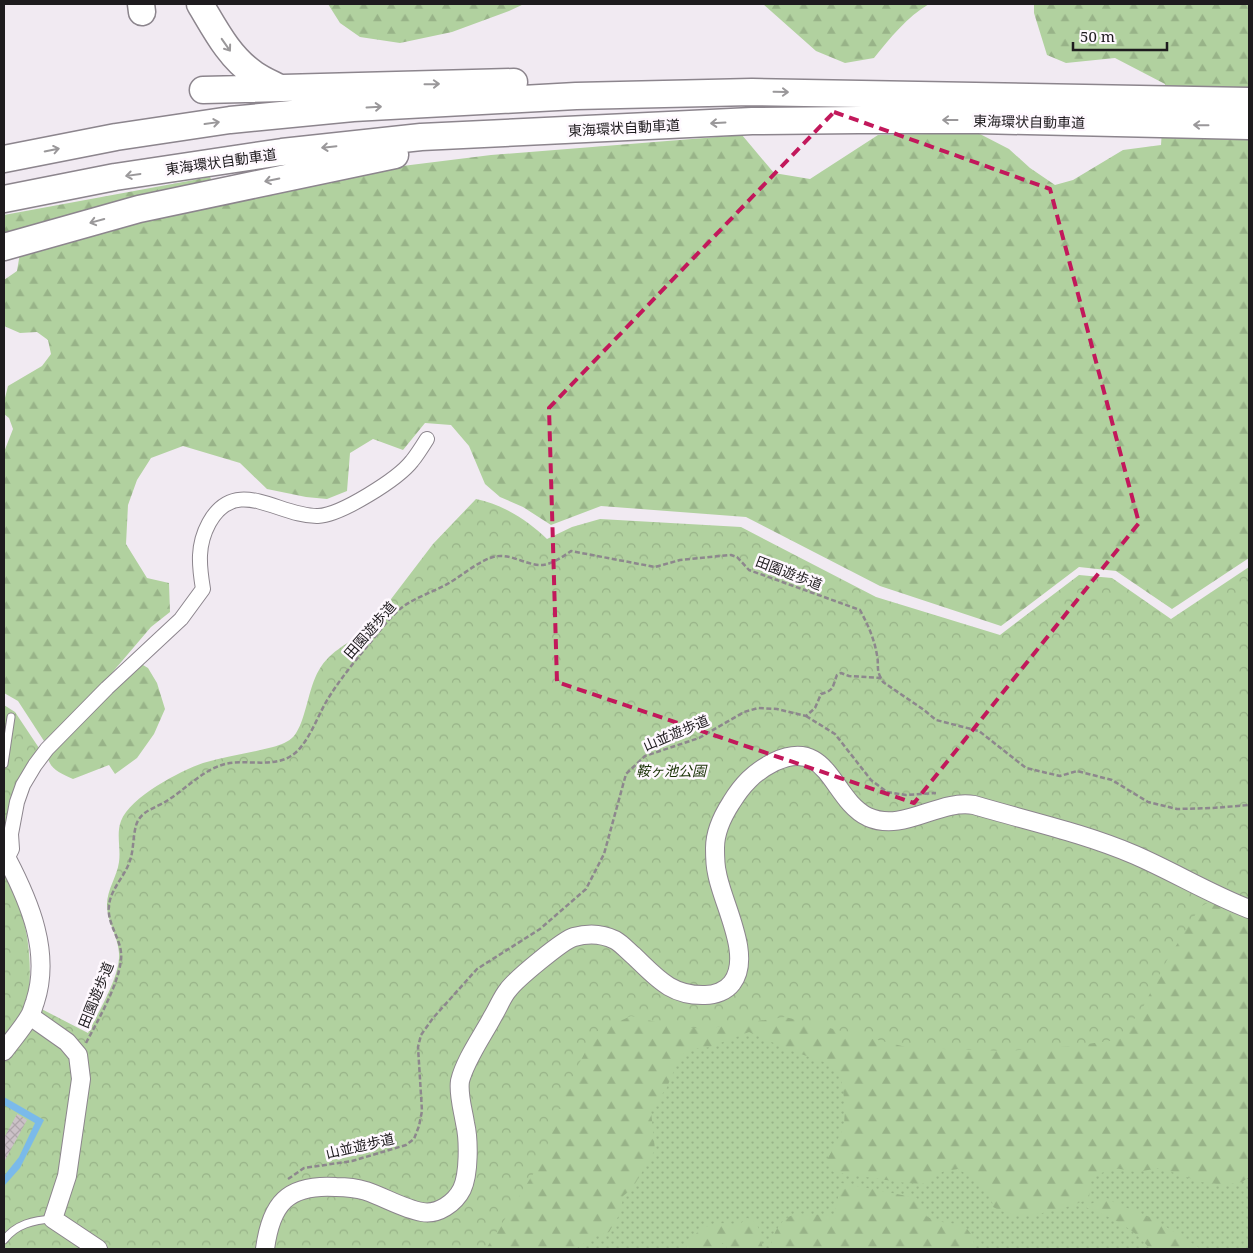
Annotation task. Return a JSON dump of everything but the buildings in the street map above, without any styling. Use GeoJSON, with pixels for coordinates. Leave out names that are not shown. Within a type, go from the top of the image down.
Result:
{"type":"FeatureCollection","features":[{"type":"Feature","properties":{"kind":"highway"},"geometry":{"type":"LineString","coordinates":[[200,4],[240,63],[255,75],[278,87]]}},
{"type":"Feature","properties":{"kind":"highway"},"geometry":{"type":"LineString","coordinates":[[203,90],[532,82],[752,92]]}},
{"type":"Feature","properties":{"kind":"highway","name":"東海環状自動車道"},"geometry":{"type":"LineString","coordinates":[[4,159],[116,137],[230,120],[354,108],[576,96],[752,92],[1140,111],[1249,126]]}},
{"type":"Feature","properties":{"kind":"highway","name":"東海環状自動車道"},"geometry":{"type":"LineString","coordinates":[[4,199],[115,177],[282,152],[421,137],[752,122],[978,120],[1140,111],[1249,101]]}},
{"type":"Feature","properties":{"kind":"highway"},"geometry":{"type":"LineString","coordinates":[[4,248],[139,209],[315,171],[409,153],[579,130]]}},
{"type":"Feature","properties":{"kind":"street"},"geometry":{"type":"LineString","coordinates":[[4,1051],[30,1016],[39,988],[40,961],[36,924],[23,890],[6,856],[12,849],[11,834],[16,802],[23,785],[35,765],[47,749],[100,694],[181,619],[203,589],[199,565],[199,548],[205,530],[214,514],[232,500],[247,499],[305,514],[318,516],[334,513],[365,498],[390,480],[411,463],[426,439]]}},
{"type":"Feature","properties":{"kind":"street"},"geometry":{"type":"LineString","coordinates":[[265,1249],[272,1216],[285,1198],[300,1191],[319,1186],[363,1190],[422,1212],[433,1212],[445,1207],[454,1199],[462,1189],[467,1171],[466,1128],[461,1103],[460,1082],[470,1058],[508,989],[555,948],[572,937],[598,934],[617,941],[660,982],[679,992],[711,996],[725,990],[733,982],[739,967],[739,952],[716,872],[715,848],[717,832],[727,810],[741,788],[756,772],[792,756],[809,758],[820,764],[851,805],[866,816],[882,821],[896,821],[953,804],[974,805],[1095,841],[1135,855],[1224,900],[1249,909]]}},
{"type":"Feature","properties":{"kind":"street"},"geometry":{"type":"LineString","coordinates":[[30,1016],[67,1042],[78,1055],[81,1080],[67,1176],[53,1219],[98,1249]]}},
{"type":"Feature","properties":{"kind":"lane"},"geometry":{"type":"LineString","coordinates":[[4,764],[11,717]]}},
{"type":"Feature","properties":{"kind":"lane"},"geometry":{"type":"LineString","coordinates":[[4,1240],[17,1227],[33,1221],[53,1219]]}},
{"type":"Feature","properties":{"kind":"path","name":"田園遊歩道"},"geometry":{"type":"LineString","coordinates":[[78,1055],[82,1051],[103,1011],[118,971],[121,958],[120,947],[110,922],[109,904],[112,892],[127,869],[138,820],[211,769],[226,764],[275,762],[291,756],[301,746],[328,698],[346,672],[383,626],[403,606],[422,595],[448,584],[476,565],[494,557],[510,557],[530,564],[544,565],[563,557],[571,551],[655,567],[680,560],[731,555],[737,557],[749,570],[860,610],[873,636],[878,659],[877,672],[880,678]]}},
{"type":"Feature","properties":{"kind":"path"},"geometry":{"type":"LineString","coordinates":[[953,804],[941,793],[906,796],[887,792],[871,780],[835,734],[806,716],[815,708],[821,694],[829,692],[833,688],[837,674],[880,678],[936,720],[979,731],[1026,768],[1060,776],[1077,770],[1112,780],[1148,802],[1177,809],[1249,805]]}},
{"type":"Feature","properties":{"kind":"path","name":"山並遊歩道"},"geometry":{"type":"LineString","coordinates":[[284,1182],[304,1168],[352,1161],[406,1145],[414,1139],[422,1111],[418,1047],[421,1035],[433,1018],[477,969],[540,929],[586,889],[604,854],[626,774],[636,764],[645,756],[699,738],[744,712],[758,708],[777,709],[806,716]]}},
{"type":"Feature","properties":{"kind":"highlighted area"},"geometry":{"type":"Polygon","coordinates":[[[834,112],[1050,189],[1139,523],[914,803],[557,682],[549,408],[834,112]]]}},
{"type":"Feature","properties":{"kind":"green space"},"geometry":{"type":"Polygon","coordinates":[[[328,4],[524,4],[452,32],[400,43],[360,37],[340,23],[328,4]]]}},
{"type":"Feature","properties":{"kind":"green space"},"geometry":{"type":"Polygon","coordinates":[[[763,4],[929,4],[906,22],[874,58],[845,63],[816,51],[763,4]]]}},
{"type":"Feature","properties":{"kind":"green space"},"geometry":{"type":"Polygon","coordinates":[[[1034,4],[1249,4],[1249,558],[1172,609],[1116,571],[1079,567],[1001,626],[880,586],[746,517],[601,506],[551,525],[523,507],[500,497],[485,484],[469,446],[451,425],[425,423],[403,450],[373,439],[350,453],[347,491],[327,499],[267,489],[240,463],[183,446],[151,458],[137,480],[128,505],[126,544],[147,578],[169,583],[170,612],[151,627],[105,681],[44,741],[18,701],[4,693],[4,452],[13,429],[9,418],[4,414],[4,402],[8,386],[42,366],[51,354],[48,340],[37,332],[20,333],[4,326],[4,280],[17,271],[20,253],[103,231],[346,173],[491,155],[742,135],[774,173],[810,179],[878,135],[978,133],[1009,149],[1030,168],[1055,185],[1073,180],[1123,150],[1161,145],[1165,84],[1115,58],[1066,63],[1047,55],[1034,13],[1034,4]]]}},
{"type":"Feature","properties":{"kind":"green space"},"geometry":{"type":"Polygon","coordinates":[[[210,177],[214,185],[4,239],[4,215],[210,177]]]}},
{"type":"Feature","properties":{"kind":"green space","name":"鞍ヶ池公園"},"geometry":{"type":"Polygon","coordinates":[[[476,499],[496,505],[514,514],[547,539],[572,527],[600,519],[741,527],[876,597],[1000,635],[1079,575],[1112,578],[1171,619],[1249,567],[1249,903],[1224,894],[1200,907],[1166,962],[1141,1011],[1116,1040],[1073,1046],[1007,1051],[910,1048],[785,1017],[704,1029],[668,1025],[631,1016],[596,1032],[574,1073],[557,1114],[545,1155],[486,1249],[4,1249],[4,872],[18,903],[25,927],[30,965],[28,1002],[88,1033],[113,983],[119,962],[117,941],[107,911],[107,899],[119,862],[120,826],[126,812],[145,794],[193,767],[273,747],[292,738],[298,730],[315,677],[324,663],[335,652],[369,628],[433,544],[476,499]]]}},
{"type":"Feature","properties":{"kind":"green space"},"geometry":{"type":"Polygon","coordinates":[[[138,662],[148,668],[157,683],[165,709],[154,734],[137,758],[115,774],[109,765],[73,779],[53,768],[47,755],[138,662]]]}},
{"type":"Feature","properties":{"kind":"green space"},"geometry":{"type":"Polygon","coordinates":[[[4,705],[15,712],[41,751],[8,849],[4,851],[4,705]]]}},
{"type":"Feature","properties":{"kind":"green space"},"geometry":{"type":"Polygon","coordinates":[[[955,810],[1249,915],[1249,1177],[1242,1182],[1224,1185],[1201,1182],[1160,1168],[1136,1172],[1115,1168],[1096,1175],[1090,1183],[1089,1199],[1040,1214],[1020,1215],[1006,1213],[993,1207],[989,1194],[981,1184],[958,1169],[944,1171],[922,1184],[833,1172],[827,1160],[844,1127],[845,1105],[841,1077],[833,1065],[792,1051],[749,1032],[710,1047],[693,1049],[681,1055],[667,1087],[651,1111],[655,1150],[632,1189],[623,1196],[621,1212],[609,1232],[591,1238],[576,1249],[274,1249],[466,1101],[955,810]]]}},
{"type":"Feature","properties":{"kind":"green space"},"geometry":{"type":"Polygon","coordinates":[[[631,1016],[1249,1035],[1249,1249],[486,1249],[631,1016]]]}},
{"type":"Feature","properties":{"kind":"green space"},"geometry":{"type":"Polygon","coordinates":[[[841,1183],[917,1198],[927,1217],[942,1222],[964,1225],[971,1234],[976,1249],[771,1249],[778,1227],[792,1215],[807,1214],[834,1217],[841,1183]]]}},
{"type":"Feature","properties":{"kind":"green space"},"geometry":{"type":"Polygon","coordinates":[[[1105,1197],[1152,1218],[1201,1249],[1150,1249],[1136,1234],[1121,1224],[1085,1207],[1105,1197]]]}},
{"type":"Feature","properties":{"kind":"green space"},"geometry":{"type":"Polygon","coordinates":[[[747,1218],[757,1223],[763,1249],[726,1249],[727,1245],[722,1243],[720,1249],[685,1249],[699,1230],[715,1223],[740,1224],[747,1218]]]}},
{"type":"Feature","properties":{"kind":"water"},"geometry":{"type":"Polygon","coordinates":[[[4,1097],[44,1120],[20,1168],[4,1186],[4,1176],[19,1157],[35,1123],[4,1105],[4,1097]]]}}]}
